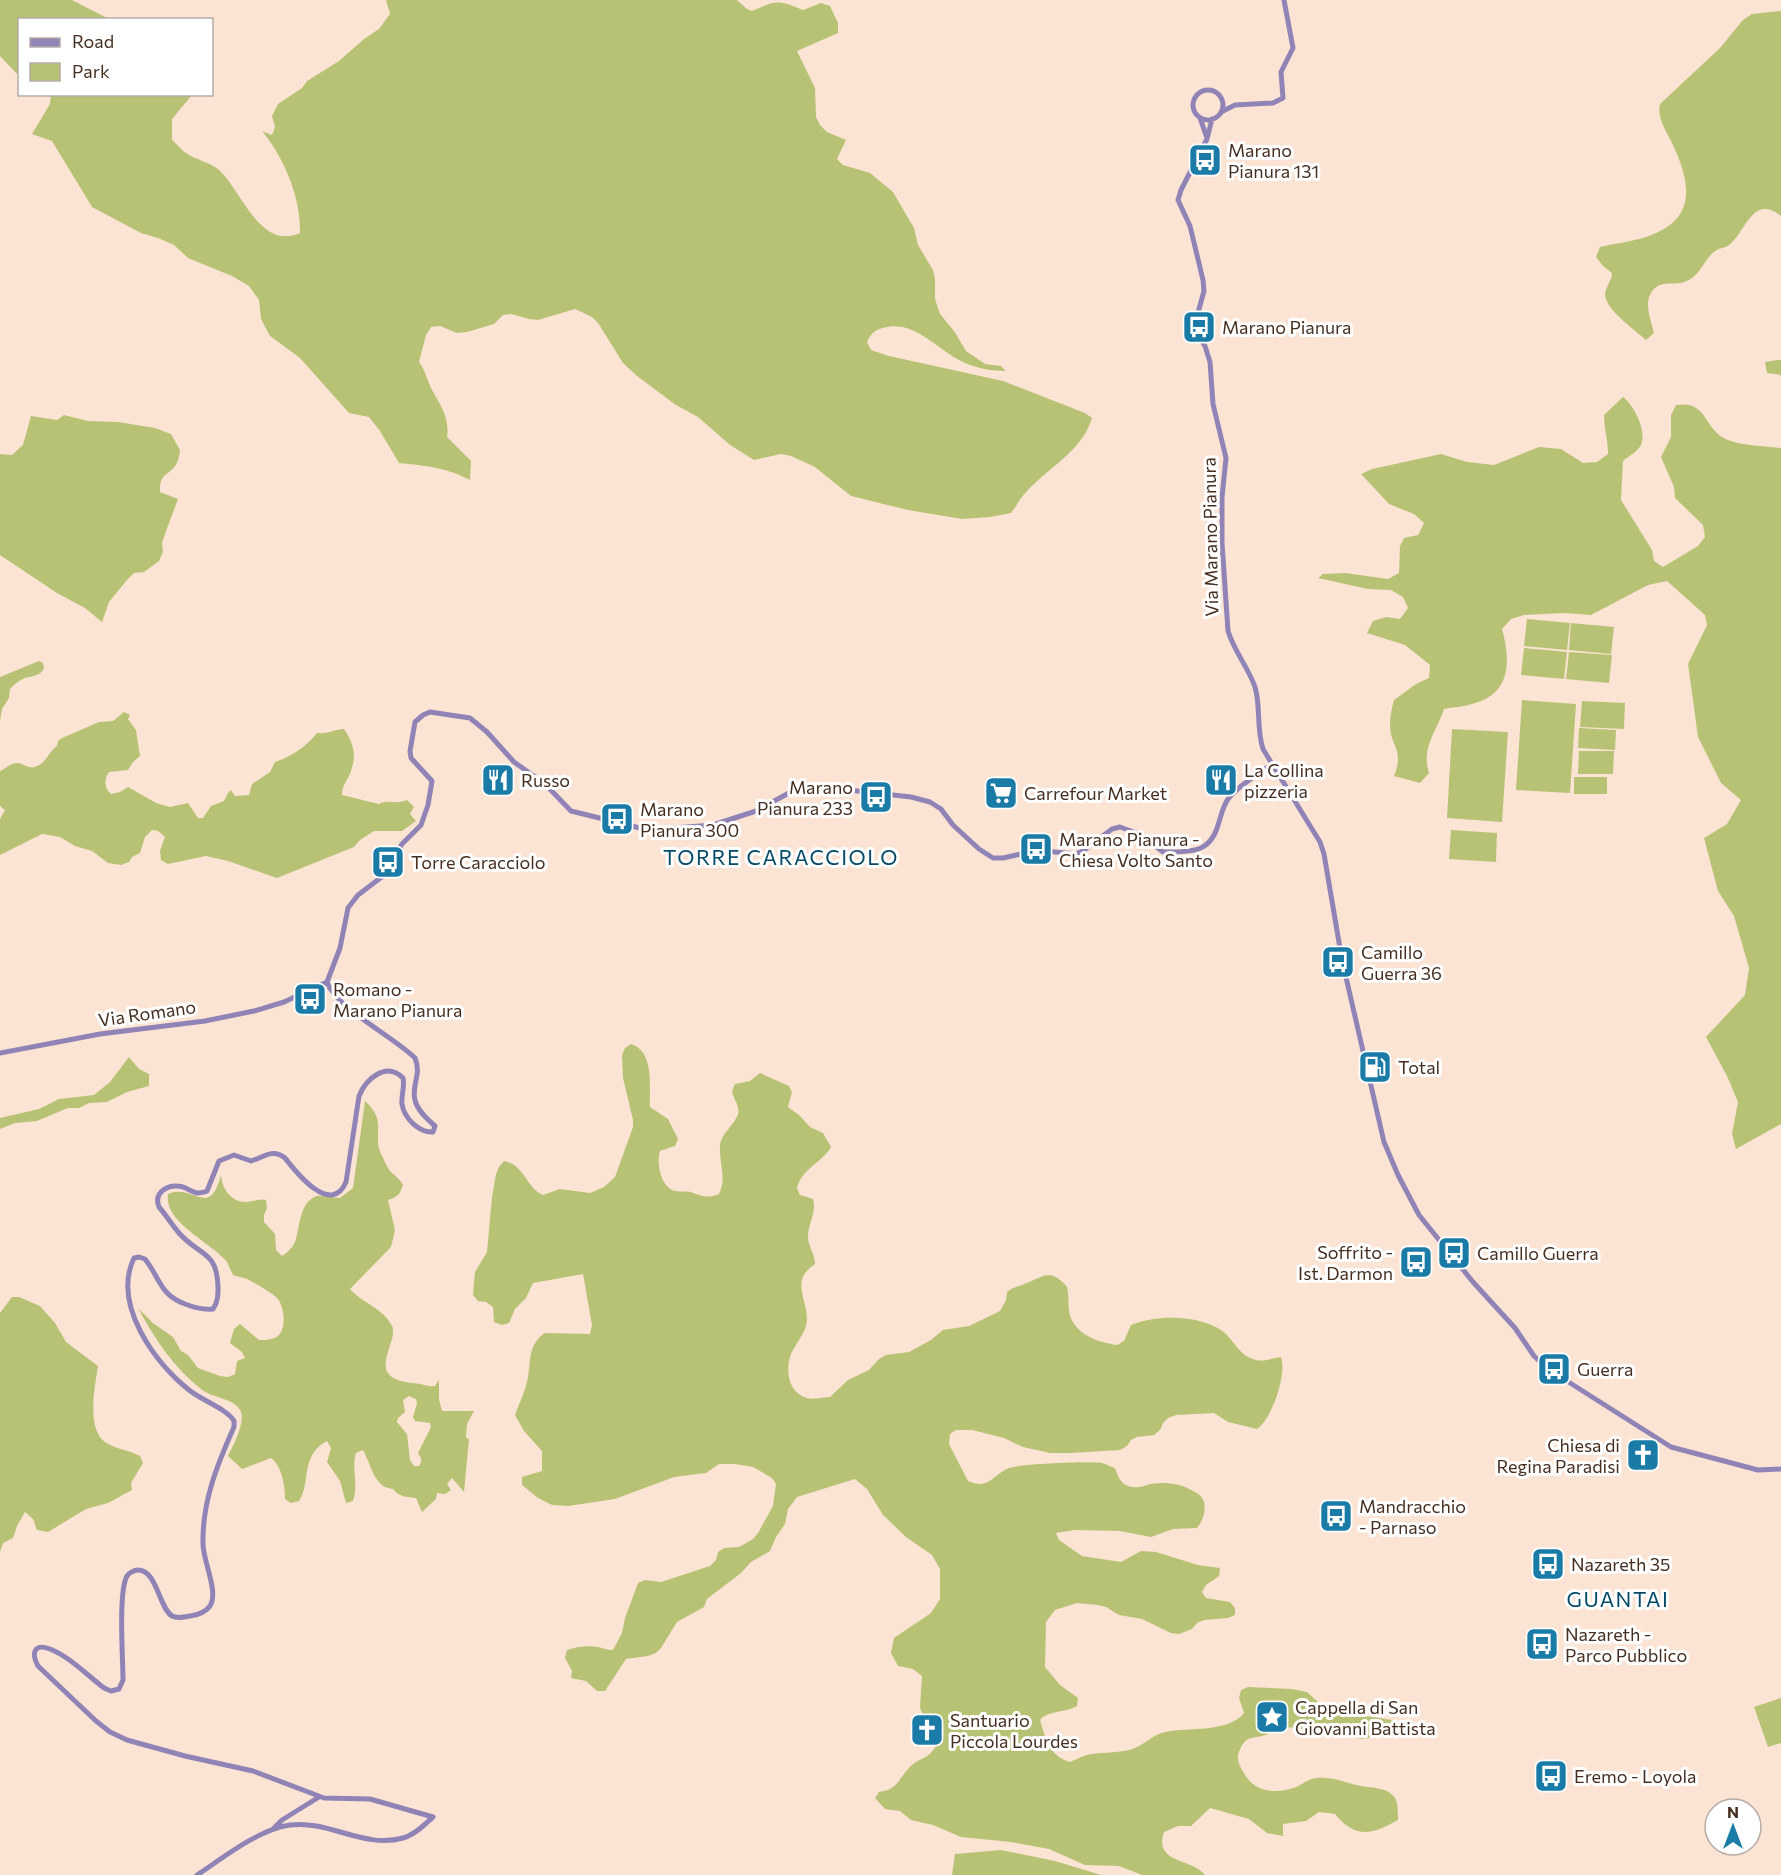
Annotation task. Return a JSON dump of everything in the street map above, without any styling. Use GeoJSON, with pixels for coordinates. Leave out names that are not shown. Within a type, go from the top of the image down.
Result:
{"type":"FeatureCollection","features":[{"type":"Feature","properties":{"kind":"street"},"geometry":{"type":"LineString","coordinates":[[1200,118],[1212,119],[1235,105],[1273,103],[1282,98],[1281,72],[1293,48],[1284,0]]}},
{"type":"Feature","properties":{"kind":"street"},"geometry":{"type":"LineString","coordinates":[[1207,139],[1200,118],[1195,114],[1193,107],[1197,95],[1203,91],[1210,91],[1235,105]]}},
{"type":"Feature","properties":{"kind":"street"},"geometry":{"type":"LineString","coordinates":[[1221,98],[1221,112]]}},
{"type":"Feature","properties":{"kind":"street","name":"Via Marano Pianura"},"geometry":{"type":"LineString","coordinates":[[1212,119],[1207,139],[1178,200],[1190,226],[1203,279],[1204,291],[1196,320],[1196,332],[1205,346],[1210,362],[1213,404],[1226,458],[1222,497],[1222,533],[1228,631],[1232,644],[1254,685],[1259,735],[1272,764],[1320,842],[1324,855],[1341,952],[1384,1142],[1419,1215],[1446,1246],[1453,1258],[1515,1328],[1534,1356],[1548,1369],[1671,1447],[1758,1470],[1781,1469]]}},
{"type":"Feature","properties":{"kind":"street"},"geometry":{"type":"LineString","coordinates":[[197,1875],[249,1842],[273,1830],[305,1824],[321,1826],[369,1840],[403,1838],[434,1817],[370,1799],[333,1800],[320,1797],[266,1775],[127,1740],[110,1732],[38,1666],[34,1655],[40,1647],[52,1650],[104,1688],[111,1691],[119,1689],[123,1680],[122,1611],[126,1576],[139,1570],[146,1572],[155,1584],[167,1610],[173,1616],[198,1615],[208,1609],[212,1602],[213,1591],[203,1548],[204,1512],[212,1480],[234,1427],[234,1421],[226,1412],[205,1402],[188,1390],[157,1357],[133,1317],[128,1302],[128,1282],[134,1258],[140,1257],[145,1259],[167,1295],[174,1300],[195,1308],[213,1309],[217,1305],[216,1266],[208,1255],[180,1234],[159,1207],[157,1203],[160,1192],[171,1186],[198,1193],[207,1191],[219,1161],[234,1155],[251,1161],[273,1152],[285,1158],[313,1189],[336,1194],[343,1189],[346,1182],[358,1096],[370,1078],[384,1072],[391,1072],[403,1078],[402,1105],[406,1115],[415,1125],[427,1132],[435,1130],[435,1126],[418,1107],[414,1098],[419,1066],[415,1058],[341,1001],[329,989],[327,982],[340,948],[348,908],[358,895],[383,876],[402,844],[421,825],[425,814],[432,781],[411,759],[410,751],[415,722],[423,714],[430,712],[470,718],[487,732],[514,762],[545,784],[564,806],[577,813],[648,830],[713,825],[749,814],[798,788],[828,787],[910,797],[930,802],[941,809],[953,825],[979,849],[993,858],[1045,851],[1075,855],[1112,829],[1120,827],[1139,834],[1163,852],[1195,851],[1210,842],[1216,833],[1223,808],[1230,796],[1272,764]]}},
{"type":"Feature","properties":{"kind":"street","name":"Via Romano"},"geometry":{"type":"LineString","coordinates":[[0,1053],[100,1034],[244,1013],[273,1006],[327,982]]}},
{"type":"Feature","properties":{"kind":"street"},"geometry":{"type":"LineString","coordinates":[[273,1830],[282,1820],[320,1797]]}},
{"type":"Feature","properties":{"kind":"green space"},"geometry":{"type":"Polygon","coordinates":[[[0,0],[72,0],[107,18],[18,18],[18,75],[0,56],[0,0]]]}},
{"type":"Feature","properties":{"kind":"green space"},"geometry":{"type":"Polygon","coordinates":[[[386,0],[737,0],[752,11],[778,3],[803,10],[821,3],[830,6],[838,23],[838,33],[797,51],[815,88],[816,117],[827,132],[846,140],[837,159],[843,165],[870,173],[893,192],[914,228],[918,245],[933,270],[935,299],[940,314],[966,351],[985,364],[1001,366],[1006,371],[983,369],[966,363],[915,331],[894,326],[875,331],[871,335],[867,342],[871,350],[1003,381],[1085,413],[1092,418],[1087,430],[1071,451],[1031,487],[1011,513],[962,519],[908,510],[851,496],[815,467],[791,456],[781,454],[754,460],[730,445],[698,417],[676,405],[637,376],[623,363],[598,323],[592,317],[575,309],[538,320],[511,314],[503,315],[494,324],[467,332],[457,333],[440,326],[431,327],[426,335],[419,362],[443,411],[447,423],[447,437],[471,461],[470,480],[444,470],[399,463],[369,417],[349,413],[300,358],[270,336],[261,319],[259,300],[249,286],[232,276],[188,258],[174,245],[141,233],[92,207],[52,141],[32,134],[50,104],[51,96],[191,96],[172,119],[172,140],[186,153],[219,170],[263,227],[274,234],[286,236],[300,233],[298,206],[290,179],[277,153],[262,131],[272,135],[275,127],[272,116],[278,104],[302,88],[307,81],[339,61],[379,29],[390,14],[386,0]]]}},
{"type":"Feature","properties":{"kind":"green space"},"geometry":{"type":"Polygon","coordinates":[[[1781,11],[1781,216],[1771,210],[1762,209],[1755,213],[1733,242],[1713,253],[1690,279],[1679,283],[1662,284],[1654,289],[1648,302],[1654,333],[1646,340],[1610,307],[1607,301],[1605,292],[1612,273],[1596,257],[1600,247],[1646,237],[1663,230],[1675,221],[1686,199],[1686,186],[1678,158],[1661,119],[1660,104],[1720,48],[1743,20],[1752,14],[1781,11]]]}},
{"type":"Feature","properties":{"kind":"green space"},"geometry":{"type":"Polygon","coordinates":[[[1781,360],[1781,375],[1767,373],[1765,362],[1781,360]]]}},
{"type":"Feature","properties":{"kind":"green space"},"geometry":{"type":"Polygon","coordinates":[[[1623,397],[1638,419],[1642,439],[1638,449],[1623,461],[1621,500],[1652,550],[1654,561],[1663,567],[1698,546],[1705,537],[1703,525],[1675,498],[1674,487],[1661,457],[1671,437],[1671,415],[1676,405],[1687,405],[1700,411],[1714,429],[1728,440],[1747,445],[1781,448],[1781,1124],[1736,1149],[1732,1134],[1738,1102],[1706,1037],[1745,995],[1749,968],[1734,916],[1718,891],[1704,838],[1727,824],[1741,800],[1721,783],[1698,737],[1688,664],[1707,625],[1705,615],[1667,581],[1648,585],[1591,615],[1564,613],[1524,615],[1511,619],[1502,629],[1507,664],[1501,685],[1485,700],[1444,709],[1428,748],[1429,773],[1420,783],[1394,776],[1398,754],[1392,738],[1390,718],[1394,700],[1416,684],[1429,678],[1430,665],[1405,645],[1367,633],[1373,621],[1386,617],[1400,619],[1408,608],[1403,597],[1391,590],[1368,589],[1318,578],[1323,574],[1345,573],[1388,579],[1399,573],[1400,546],[1404,538],[1418,535],[1424,523],[1414,514],[1389,504],[1361,474],[1372,469],[1441,454],[1467,462],[1494,465],[1539,447],[1561,449],[1583,463],[1597,462],[1608,454],[1604,415],[1623,397]]]}},
{"type":"Feature","properties":{"kind":"green space"},"geometry":{"type":"Polygon","coordinates":[[[64,415],[88,421],[118,422],[155,428],[171,434],[180,450],[175,466],[165,475],[160,484],[160,492],[178,499],[162,543],[163,552],[159,561],[144,572],[134,573],[127,580],[109,602],[102,622],[85,608],[57,593],[0,555],[0,454],[12,455],[23,445],[31,416],[57,420],[64,415]]]}},
{"type":"Feature","properties":{"kind":"green space"},"geometry":{"type":"Polygon","coordinates":[[[1527,619],[1570,623],[1567,650],[1524,646],[1527,619]]]}},
{"type":"Feature","properties":{"kind":"green space"},"geometry":{"type":"Polygon","coordinates":[[[1571,623],[1614,627],[1611,654],[1569,650],[1571,623]]]}},
{"type":"Feature","properties":{"kind":"green space"},"geometry":{"type":"Polygon","coordinates":[[[1524,648],[1567,652],[1564,679],[1521,675],[1524,648]]]}},
{"type":"Feature","properties":{"kind":"green space"},"geometry":{"type":"Polygon","coordinates":[[[1569,652],[1612,655],[1609,683],[1566,679],[1569,652]]]}},
{"type":"Feature","properties":{"kind":"green space"},"geometry":{"type":"Polygon","coordinates":[[[39,661],[43,663],[44,668],[40,673],[21,680],[10,689],[0,721],[0,677],[39,661]]]}},
{"type":"Feature","properties":{"kind":"green space"},"geometry":{"type":"Polygon","coordinates":[[[1522,700],[1576,704],[1570,793],[1516,790],[1522,700]]]}},
{"type":"Feature","properties":{"kind":"green space"},"geometry":{"type":"Polygon","coordinates":[[[1582,701],[1625,703],[1624,729],[1580,727],[1582,701]]]}},
{"type":"Feature","properties":{"kind":"green space"},"geometry":{"type":"Polygon","coordinates":[[[124,712],[130,715],[128,719],[136,730],[140,756],[128,770],[109,772],[106,783],[111,794],[128,787],[156,803],[170,807],[188,803],[198,818],[203,818],[211,806],[224,801],[231,790],[235,796],[249,795],[252,784],[270,772],[275,762],[298,750],[317,733],[344,729],[353,746],[354,757],[342,795],[379,804],[407,800],[414,807],[410,814],[416,821],[402,831],[374,831],[354,847],[277,878],[206,856],[168,864],[161,860],[160,851],[165,837],[158,831],[152,830],[145,837],[140,853],[121,865],[108,863],[92,851],[75,846],[60,837],[42,834],[0,855],[0,819],[5,810],[0,806],[0,771],[16,763],[29,767],[37,766],[46,759],[62,738],[99,722],[113,721],[124,712]]]}},
{"type":"Feature","properties":{"kind":"green space"},"geometry":{"type":"Polygon","coordinates":[[[1579,728],[1616,730],[1615,750],[1578,748],[1579,728]]]}},
{"type":"Feature","properties":{"kind":"green space"},"geometry":{"type":"Polygon","coordinates":[[[1452,729],[1508,732],[1502,822],[1447,818],[1452,729]]]}},
{"type":"Feature","properties":{"kind":"green space"},"geometry":{"type":"Polygon","coordinates":[[[1579,751],[1614,751],[1613,774],[1578,774],[1579,751]]]}},
{"type":"Feature","properties":{"kind":"green space"},"geometry":{"type":"Polygon","coordinates":[[[1574,777],[1607,777],[1607,794],[1574,794],[1574,777]]]}},
{"type":"Feature","properties":{"kind":"green space"},"geometry":{"type":"Polygon","coordinates":[[[1451,830],[1497,833],[1496,862],[1449,859],[1451,830]]]}},
{"type":"Feature","properties":{"kind":"green space"},"geometry":{"type":"Polygon","coordinates":[[[631,1044],[639,1048],[647,1062],[650,1107],[668,1119],[678,1139],[675,1146],[660,1151],[659,1156],[659,1168],[663,1181],[671,1189],[705,1196],[719,1194],[722,1182],[721,1142],[738,1114],[732,1091],[735,1084],[750,1081],[760,1073],[789,1086],[792,1092],[788,1107],[810,1127],[823,1133],[831,1147],[803,1175],[797,1188],[800,1195],[813,1199],[814,1208],[808,1237],[815,1264],[807,1270],[801,1283],[807,1320],[803,1334],[791,1354],[788,1374],[796,1391],[809,1399],[830,1397],[848,1380],[869,1370],[886,1355],[909,1352],[931,1340],[943,1330],[969,1326],[1000,1311],[1006,1300],[1007,1292],[1046,1275],[1055,1277],[1067,1287],[1069,1311],[1075,1326],[1087,1336],[1102,1342],[1117,1345],[1124,1341],[1131,1325],[1141,1321],[1167,1318],[1193,1319],[1217,1327],[1248,1357],[1264,1360],[1281,1357],[1282,1374],[1277,1396],[1268,1416],[1257,1429],[1228,1422],[1214,1413],[1176,1415],[1168,1418],[1154,1435],[1137,1437],[1120,1450],[1050,1453],[1023,1447],[1004,1438],[972,1430],[956,1430],[950,1434],[949,1444],[968,1481],[975,1483],[986,1483],[1003,1471],[1015,1467],[1055,1463],[1102,1463],[1115,1468],[1125,1485],[1137,1487],[1161,1483],[1177,1484],[1197,1493],[1204,1502],[1204,1516],[1197,1528],[1173,1529],[1151,1537],[1120,1531],[1075,1530],[1056,1533],[1059,1540],[1082,1556],[1121,1562],[1141,1551],[1156,1552],[1198,1565],[1220,1568],[1219,1576],[1206,1585],[1202,1592],[1206,1598],[1230,1602],[1235,1608],[1235,1615],[1228,1618],[1204,1620],[1192,1629],[1179,1634],[1171,1633],[1142,1619],[1119,1615],[1098,1605],[1077,1603],[1055,1610],[1046,1622],[1045,1667],[1060,1685],[1078,1698],[1077,1706],[1048,1715],[1040,1720],[1049,1746],[1057,1756],[1070,1762],[1089,1755],[1133,1749],[1165,1732],[1228,1724],[1244,1713],[1239,1698],[1241,1690],[1248,1687],[1292,1689],[1307,1692],[1319,1703],[1347,1713],[1392,1720],[1387,1729],[1380,1734],[1362,1739],[1287,1727],[1251,1738],[1242,1746],[1238,1757],[1248,1780],[1260,1788],[1274,1791],[1296,1787],[1316,1778],[1333,1779],[1380,1789],[1392,1794],[1395,1798],[1398,1820],[1380,1829],[1364,1832],[1350,1828],[1335,1814],[1319,1812],[1306,1821],[1283,1824],[1283,1836],[1267,1833],[1249,1819],[1210,1808],[1191,1826],[1178,1826],[1164,1832],[1162,1842],[1164,1850],[1169,1855],[1205,1875],[1142,1875],[1119,1866],[1085,1865],[1049,1849],[1011,1842],[961,1837],[933,1825],[911,1820],[900,1811],[885,1809],[875,1798],[879,1792],[894,1787],[912,1765],[933,1751],[940,1737],[935,1723],[923,1715],[920,1708],[922,1676],[913,1669],[898,1666],[891,1653],[894,1638],[931,1613],[940,1599],[940,1569],[932,1555],[906,1537],[883,1515],[867,1489],[855,1479],[797,1497],[788,1509],[785,1524],[770,1551],[751,1562],[741,1573],[707,1599],[704,1607],[677,1622],[656,1653],[626,1659],[605,1691],[597,1691],[586,1681],[571,1678],[572,1671],[565,1658],[567,1650],[590,1646],[613,1650],[622,1633],[638,1583],[645,1580],[661,1582],[710,1566],[716,1560],[718,1552],[724,1548],[739,1547],[753,1539],[773,1506],[776,1484],[772,1478],[753,1467],[719,1464],[706,1473],[674,1477],[615,1499],[568,1506],[552,1505],[538,1498],[522,1485],[522,1477],[542,1471],[542,1451],[524,1431],[515,1415],[527,1382],[533,1347],[545,1333],[590,1334],[592,1325],[583,1274],[533,1283],[526,1298],[515,1309],[509,1323],[502,1325],[494,1322],[493,1307],[486,1302],[478,1301],[473,1295],[475,1272],[487,1252],[496,1174],[504,1161],[511,1163],[537,1192],[543,1195],[560,1189],[590,1193],[604,1187],[615,1177],[633,1127],[623,1078],[622,1055],[625,1048],[631,1044]]]}},
{"type":"Feature","properties":{"kind":"green space"},"geometry":{"type":"Polygon","coordinates":[[[129,1057],[139,1069],[149,1074],[149,1086],[127,1092],[107,1102],[68,1108],[37,1121],[15,1123],[0,1129],[0,1118],[39,1109],[59,1099],[94,1095],[110,1082],[129,1057]]]}},
{"type":"Feature","properties":{"kind":"green space"},"geometry":{"type":"Polygon","coordinates":[[[365,1101],[372,1108],[378,1121],[381,1154],[389,1169],[403,1185],[398,1195],[388,1200],[395,1230],[391,1247],[350,1289],[378,1310],[392,1326],[393,1333],[386,1359],[389,1374],[397,1380],[429,1386],[435,1386],[439,1380],[439,1399],[442,1411],[474,1411],[467,1424],[466,1438],[469,1439],[464,1492],[452,1478],[447,1484],[451,1490],[445,1494],[437,1493],[436,1499],[422,1512],[416,1498],[401,1495],[377,1480],[363,1450],[356,1453],[354,1464],[355,1495],[353,1501],[346,1503],[340,1481],[327,1462],[331,1448],[327,1441],[319,1447],[309,1461],[303,1494],[299,1501],[291,1503],[285,1499],[280,1471],[271,1458],[242,1469],[228,1456],[241,1422],[241,1412],[238,1407],[205,1392],[191,1381],[173,1362],[138,1308],[153,1323],[173,1337],[181,1351],[188,1355],[198,1368],[220,1376],[228,1377],[235,1374],[237,1361],[245,1358],[242,1352],[230,1343],[234,1329],[240,1324],[259,1340],[277,1337],[283,1324],[280,1303],[275,1296],[256,1284],[233,1275],[227,1262],[173,1214],[168,1204],[168,1194],[177,1192],[206,1198],[216,1188],[221,1175],[225,1190],[236,1200],[246,1202],[266,1200],[264,1222],[275,1234],[276,1250],[282,1256],[295,1242],[303,1209],[311,1199],[317,1196],[340,1198],[353,1188],[365,1101]],[[409,1396],[403,1400],[405,1412],[397,1422],[407,1434],[410,1460],[414,1466],[419,1466],[421,1459],[418,1453],[431,1427],[430,1423],[415,1421],[413,1417],[416,1399],[409,1396]]]}},
{"type":"Feature","properties":{"kind":"green space"},"geometry":{"type":"Polygon","coordinates":[[[12,1297],[19,1297],[40,1306],[55,1323],[66,1342],[98,1366],[93,1406],[95,1427],[99,1436],[109,1444],[140,1456],[143,1463],[131,1483],[132,1490],[108,1503],[86,1509],[48,1532],[37,1530],[33,1519],[25,1512],[13,1538],[3,1543],[0,1552],[0,1313],[12,1297]]]}},
{"type":"Feature","properties":{"kind":"green space"},"geometry":{"type":"Polygon","coordinates":[[[1781,1698],[1781,1743],[1768,1747],[1754,1707],[1781,1698]]]}},
{"type":"Feature","properties":{"kind":"green space"},"geometry":{"type":"Polygon","coordinates":[[[1001,1850],[1055,1861],[1101,1875],[952,1875],[955,1854],[1001,1850]]]}},
{"type":"Feature","properties":{"kind":"place","name":"Marano Pianura 131"},"geometry":{"type":"Point","coordinates":[1205,160]}},
{"type":"Feature","properties":{"kind":"place","name":"Marano Pianura"},"geometry":{"type":"Point","coordinates":[1199,327]}},
{"type":"Feature","properties":{"kind":"place","name":"Russo"},"geometry":{"type":"Point","coordinates":[498,780]}},
{"type":"Feature","properties":{"kind":"place","name":"La Collina pizzeria"},"geometry":{"type":"Point","coordinates":[1221,780]}},
{"type":"Feature","properties":{"kind":"place","name":"Carrefour Market"},"geometry":{"type":"Point","coordinates":[1001,793]}},
{"type":"Feature","properties":{"kind":"place","name":"Marano Pianura 233"},"geometry":{"type":"Point","coordinates":[876,797]}},
{"type":"Feature","properties":{"kind":"place","name":"Marano Pianura 300"},"geometry":{"type":"Point","coordinates":[617,819]}},
{"type":"Feature","properties":{"kind":"place","name":"Marano Pianura - Chiesa Volto Santo"},"geometry":{"type":"Point","coordinates":[1036,849]}},
{"type":"Feature","properties":{"kind":"place","name":"Torre Caracciolo"},"geometry":{"type":"Point","coordinates":[388,862]}},
{"type":"Feature","properties":{"kind":"place","name":"Camillo Guerra 36"},"geometry":{"type":"Point","coordinates":[1338,962]}},
{"type":"Feature","properties":{"kind":"place","name":"Romano - Marano Pianura"},"geometry":{"type":"Point","coordinates":[310,999]}},
{"type":"Feature","properties":{"kind":"place","name":"Total"},"geometry":{"type":"Point","coordinates":[1375,1067]}},
{"type":"Feature","properties":{"kind":"place","name":"Camillo Guerra"},"geometry":{"type":"Point","coordinates":[1454,1253]}},
{"type":"Feature","properties":{"kind":"place","name":"Soffrito - Ist. Darmon"},"geometry":{"type":"Point","coordinates":[1416,1262]}},
{"type":"Feature","properties":{"kind":"place","name":"Guerra"},"geometry":{"type":"Point","coordinates":[1554,1369]}},
{"type":"Feature","properties":{"kind":"place","name":"Chiesa di Regina Paradisi"},"geometry":{"type":"Point","coordinates":[1643,1455]}},
{"type":"Feature","properties":{"kind":"place","name":"Mandracchio - Parnaso"},"geometry":{"type":"Point","coordinates":[1336,1516]}},
{"type":"Feature","properties":{"kind":"place","name":"Nazareth 35"},"geometry":{"type":"Point","coordinates":[1548,1564]}},
{"type":"Feature","properties":{"kind":"place","name":"Nazareth - Parco Pubblico"},"geometry":{"type":"Point","coordinates":[1542,1644]}},
{"type":"Feature","properties":{"kind":"place","name":"Cappella di San Giovanni Battista"},"geometry":{"type":"Point","coordinates":[1272,1717]}},
{"type":"Feature","properties":{"kind":"place","name":"Santuario Piccola Lourdes"},"geometry":{"type":"Point","coordinates":[927,1730]}},
{"type":"Feature","properties":{"kind":"place","name":"Eremo - Loyola"},"geometry":{"type":"Point","coordinates":[1551,1776]}},
{"type":"Feature","properties":{"kind":"district","name":"TORRE CARACCIOLO"},"geometry":{"type":"Point","coordinates":[781,856]}},
{"type":"Feature","properties":{"kind":"district","name":"GUANTAI"},"geometry":{"type":"Point","coordinates":[1618,1598]}}]}
